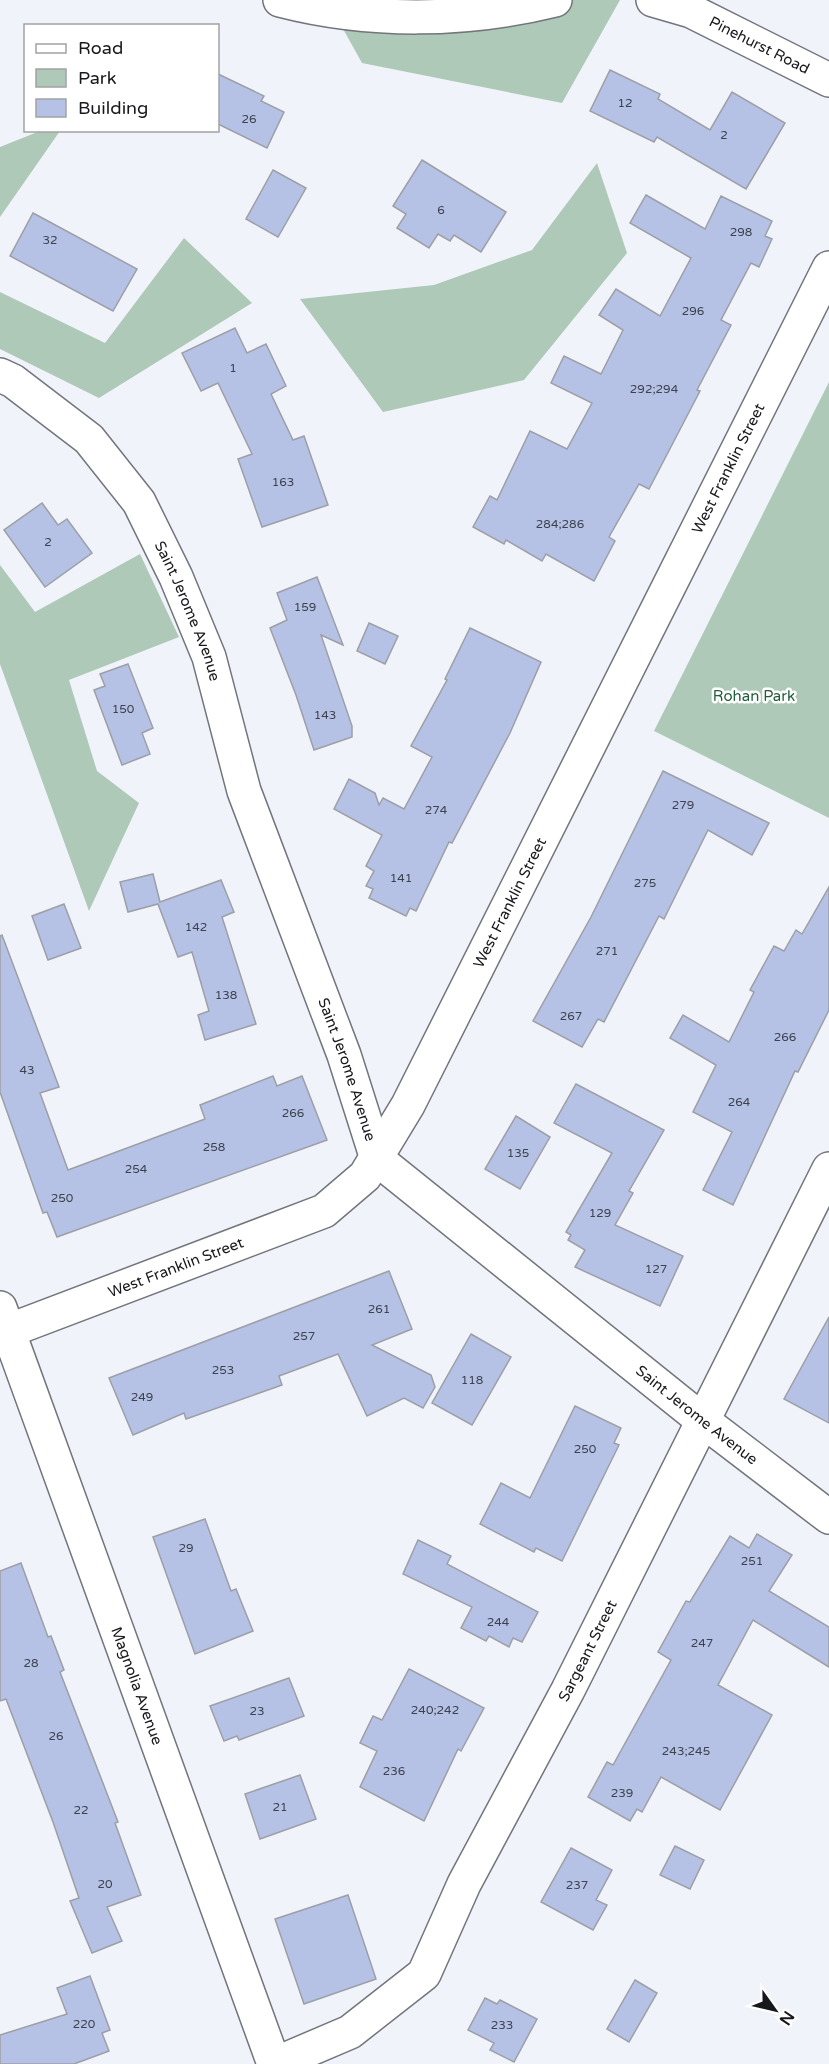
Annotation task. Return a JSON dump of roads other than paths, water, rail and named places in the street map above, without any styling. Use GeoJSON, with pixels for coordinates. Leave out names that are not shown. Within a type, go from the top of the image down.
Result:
{"type":"FeatureCollection","features":[{"type":"Feature","properties":{"kind":"street"},"geometry":{"type":"LineString","coordinates":[[280,0],[310,8],[400,17],[510,10],[555,0]]}},
{"type":"Feature","properties":{"kind":"street","name":"Pinehurst Road"},"geometry":{"type":"LineString","coordinates":[[653,0],[691,11],[829,80]]}},
{"type":"Feature","properties":{"kind":"street","name":"West Franklin Street"},"geometry":{"type":"LineString","coordinates":[[3,1324],[324,1211],[365,1176],[413,1095],[551,826],[829,268]]}},
{"type":"Feature","properties":{"kind":"street","name":"Saint Jerome Avenue"},"geometry":{"type":"LineString","coordinates":[[0,375],[13,381],[89,439],[139,502],[176,578],[209,657],[244,791],[344,1055],[377,1159],[702,1420],[829,1517]]}},
{"type":"Feature","properties":{"kind":"street","name":"Sargeant Street"},"geometry":{"type":"LineString","coordinates":[[274,2064],[350,2032],[424,1974],[464,1884],[568,1690],[829,1169]]}},
{"type":"Feature","properties":{"kind":"street","name":"Magnolia Avenue"},"geometry":{"type":"LineString","coordinates":[[3,1324],[274,2064]]}},
{"type":"Feature","properties":{"kind":"park label","name":"Rohan Park"},"geometry":{"type":"Point","coordinates":[754,696]}}]}
